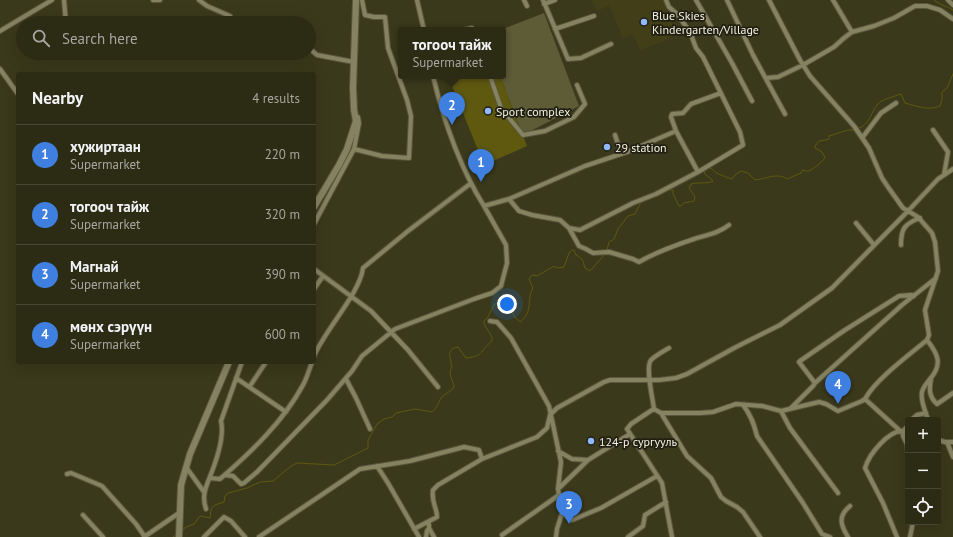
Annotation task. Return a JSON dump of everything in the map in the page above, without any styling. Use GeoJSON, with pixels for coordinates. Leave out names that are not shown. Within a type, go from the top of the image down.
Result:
{"type":"FeatureCollection","features":[{"type":"Feature","properties":{"kind":"main road"},"geometry":{"type":"LineString","coordinates":[[316,204],[347,149],[356,121],[354,99],[354,62],[356,0]]}},
{"type":"Feature","properties":{"kind":"main road"},"geometry":{"type":"LineString","coordinates":[[179,537],[181,485],[186,467],[190,454],[228,364]]}},
{"type":"Feature","properties":{"kind":"street"},"geometry":{"type":"LineString","coordinates":[[40,0],[42,5]]}},
{"type":"Feature","properties":{"kind":"street"},"geometry":{"type":"LineString","coordinates":[[24,16],[52,0]]}},
{"type":"Feature","properties":{"kind":"street"},"geometry":{"type":"LineString","coordinates":[[64,0],[65,16]]}},
{"type":"Feature","properties":{"kind":"street"},"geometry":{"type":"LineString","coordinates":[[153,0],[160,0]]}},
{"type":"Feature","properties":{"kind":"street"},"geometry":{"type":"LineString","coordinates":[[198,0],[207,6],[230,16]]}},
{"type":"Feature","properties":{"kind":"street"},"geometry":{"type":"LineString","coordinates":[[362,0],[365,15],[385,18],[388,48],[398,75]]}},
{"type":"Feature","properties":{"kind":"street"},"geometry":{"type":"LineString","coordinates":[[417,0],[423,27]]}},
{"type":"Feature","properties":{"kind":"street"},"geometry":{"type":"LineString","coordinates":[[524,0],[527,6]]}},
{"type":"Feature","properties":{"kind":"street"},"geometry":{"type":"LineString","coordinates":[[555,0],[544,2],[568,59],[581,58],[611,44]]}},
{"type":"Feature","properties":{"kind":"street"},"geometry":{"type":"LineString","coordinates":[[569,228],[580,230],[633,203],[656,194],[698,172],[743,145],[740,132],[703,57],[696,48],[690,32],[677,14],[669,7],[666,0]]}},
{"type":"Feature","properties":{"kind":"street"},"geometry":{"type":"LineString","coordinates":[[696,0],[752,101]]}},
{"type":"Feature","properties":{"kind":"street"},"geometry":{"type":"LineString","coordinates":[[727,0],[785,114]]}},
{"type":"Feature","properties":{"kind":"street"},"geometry":{"type":"LineString","coordinates":[[672,537],[662,483],[627,429],[631,424],[654,410],[661,412],[700,413],[713,412],[736,404],[762,406],[781,411],[819,402],[838,411],[865,399],[868,392],[927,340],[929,335],[925,310],[938,271],[935,242],[932,233],[920,218],[903,208],[882,178],[869,148],[855,127],[810,76],[769,0]]}},
{"type":"Feature","properties":{"kind":"street"},"geometry":{"type":"LineString","coordinates":[[919,6],[921,0]]}},
{"type":"Feature","properties":{"kind":"street"},"geometry":{"type":"LineString","coordinates":[[948,0],[953,6]]}},
{"type":"Feature","properties":{"kind":"street"},"geometry":{"type":"LineString","coordinates":[[836,1],[852,32]]}},
{"type":"Feature","properties":{"kind":"street"},"geometry":{"type":"LineString","coordinates":[[766,78],[778,77],[803,65],[834,47],[852,32],[874,26],[894,18],[915,6],[927,6],[940,10],[953,19]]}},
{"type":"Feature","properties":{"kind":"street"},"geometry":{"type":"LineString","coordinates":[[555,29],[594,16]]}},
{"type":"Feature","properties":{"kind":"street"},"geometry":{"type":"LineString","coordinates":[[0,31],[16,21]]}},
{"type":"Feature","properties":{"kind":"street"},"geometry":{"type":"LineString","coordinates":[[316,53],[354,62]]}},
{"type":"Feature","properties":{"kind":"street"},"geometry":{"type":"LineString","coordinates":[[0,68],[16,91]]}},
{"type":"Feature","properties":{"kind":"street"},"geometry":{"type":"LineString","coordinates":[[354,149],[382,156],[408,158],[411,116],[399,79]]}},
{"type":"Feature","properties":{"kind":"street"},"geometry":{"type":"LineString","coordinates":[[225,475],[233,476],[241,484],[257,472],[346,379],[362,356],[395,329],[492,293],[500,286],[507,263],[506,245],[470,184],[442,114],[434,79]]}},
{"type":"Feature","properties":{"kind":"street"},"geometry":{"type":"LineString","coordinates":[[491,79],[501,108],[522,135],[545,131],[574,117],[585,104],[577,85]]}},
{"type":"Feature","properties":{"kind":"street"},"geometry":{"type":"LineString","coordinates":[[698,172],[676,131],[671,118],[672,114],[683,113],[691,104],[721,93]]}},
{"type":"Feature","properties":{"kind":"street"},"geometry":{"type":"LineString","coordinates":[[316,220],[354,149],[359,123],[354,99]]}},
{"type":"Feature","properties":{"kind":"street"},"geometry":{"type":"LineString","coordinates":[[862,138],[881,113],[896,103]]}},
{"type":"Feature","properties":{"kind":"street"},"geometry":{"type":"LineString","coordinates":[[933,130],[948,152],[944,175]]}},
{"type":"Feature","properties":{"kind":"street"},"geometry":{"type":"LineString","coordinates":[[484,206],[509,199],[585,166],[676,131]]}},
{"type":"Feature","properties":{"kind":"street"},"geometry":{"type":"LineString","coordinates":[[615,135],[621,153]]}},
{"type":"Feature","properties":{"kind":"street"},"geometry":{"type":"LineString","coordinates":[[414,530],[437,517],[433,503],[433,490],[438,485],[482,459],[537,437],[547,428],[550,415],[557,408],[610,380],[676,378],[687,374],[780,325],[832,288],[908,212],[938,179],[953,169]]}},
{"type":"Feature","properties":{"kind":"street"},"geometry":{"type":"LineString","coordinates":[[316,351],[319,344],[351,296],[362,274],[363,268],[408,231],[470,184]]}},
{"type":"Feature","properties":{"kind":"street"},"geometry":{"type":"LineString","coordinates":[[509,199],[519,211],[560,220],[569,228],[579,246],[593,253],[609,252],[633,259],[638,262],[684,243],[722,231],[730,225]]}},
{"type":"Feature","properties":{"kind":"street"},"geometry":{"type":"LineString","coordinates":[[901,245],[903,228],[920,218]]}},
{"type":"Feature","properties":{"kind":"street"},"geometry":{"type":"LineString","coordinates":[[856,223],[874,245]]}},
{"type":"Feature","properties":{"kind":"street"},"geometry":{"type":"LineString","coordinates":[[316,271],[371,311],[392,332],[438,386]]}},
{"type":"Feature","properties":{"kind":"street"},"geometry":{"type":"LineString","coordinates":[[316,286],[323,276]]}},
{"type":"Feature","properties":{"kind":"street"},"geometry":{"type":"LineString","coordinates":[[790,408],[814,386],[815,383],[902,305],[936,278]]}},
{"type":"Feature","properties":{"kind":"street"},"geometry":{"type":"LineString","coordinates":[[815,383],[799,362],[800,361],[845,330],[899,296],[914,296]]}},
{"type":"Feature","properties":{"kind":"street"},"geometry":{"type":"LineString","coordinates":[[490,321],[497,322],[511,338],[549,406],[561,462],[558,489],[562,513],[556,537]]}},
{"type":"Feature","properties":{"kind":"street"},"geometry":{"type":"LineString","coordinates":[[927,340],[935,350],[938,361],[936,373],[924,386],[922,394],[927,417]]}},
{"type":"Feature","properties":{"kind":"street"},"geometry":{"type":"LineString","coordinates":[[654,410],[649,380],[649,364],[651,360],[669,348]]}},
{"type":"Feature","properties":{"kind":"street"},"geometry":{"type":"LineString","coordinates":[[204,492],[210,478],[222,438],[223,429],[221,421],[241,364]]}},
{"type":"Feature","properties":{"kind":"street"},"geometry":{"type":"LineString","coordinates":[[250,386],[265,364]]}},
{"type":"Feature","properties":{"kind":"street"},"geometry":{"type":"LineString","coordinates":[[210,478],[220,479],[263,438],[286,412],[304,384],[311,364]]}},
{"type":"Feature","properties":{"kind":"street"},"geometry":{"type":"LineString","coordinates":[[936,373],[931,378],[930,383],[930,393],[933,400],[937,404],[953,393]]}},
{"type":"Feature","properties":{"kind":"street"},"geometry":{"type":"LineString","coordinates":[[236,378],[250,386],[286,412]]}},
{"type":"Feature","properties":{"kind":"street"},"geometry":{"type":"LineString","coordinates":[[346,379],[370,429]]}},
{"type":"Feature","properties":{"kind":"street"},"geometry":{"type":"LineString","coordinates":[[865,399],[905,435]]}},
{"type":"Feature","properties":{"kind":"street"},"geometry":{"type":"LineString","coordinates":[[743,404],[751,415],[757,436],[803,503],[822,534],[830,537]]}},
{"type":"Feature","properties":{"kind":"street"},"geometry":{"type":"LineString","coordinates":[[781,411],[790,428],[838,493]]}},
{"type":"Feature","properties":{"kind":"street"},"geometry":{"type":"LineString","coordinates":[[661,412],[688,456],[711,478],[721,497],[743,512],[760,537]]}},
{"type":"Feature","properties":{"kind":"street"},"geometry":{"type":"LineString","coordinates":[[916,417],[926,413]]}},
{"type":"Feature","properties":{"kind":"street"},"geometry":{"type":"LineString","coordinates":[[897,537],[884,503],[865,468],[869,458],[878,446],[885,440],[905,430]]}},
{"type":"Feature","properties":{"kind":"street"},"geometry":{"type":"LineString","coordinates":[[900,431],[907,444],[908,453]]}},
{"type":"Feature","properties":{"kind":"street"},"geometry":{"type":"LineString","coordinates":[[558,489],[588,460],[630,434]]}},
{"type":"Feature","properties":{"kind":"street"},"geometry":{"type":"LineString","coordinates":[[941,441],[953,442]]}},
{"type":"Feature","properties":{"kind":"street"},"geometry":{"type":"LineString","coordinates":[[947,442],[953,457]]}},
{"type":"Feature","properties":{"kind":"street"},"geometry":{"type":"LineString","coordinates":[[259,537],[360,469],[410,461],[464,447],[479,450],[482,459]]}},
{"type":"Feature","properties":{"kind":"street"},"geometry":{"type":"LineString","coordinates":[[558,451],[572,459],[588,460]]}},
{"type":"Feature","properties":{"kind":"street"},"geometry":{"type":"LineString","coordinates":[[377,466],[419,537]]}},
{"type":"Feature","properties":{"kind":"street"},"geometry":{"type":"LineString","coordinates":[[186,467],[204,492],[206,509]]}},
{"type":"Feature","properties":{"kind":"street"},"geometry":{"type":"LineString","coordinates":[[67,474],[71,473],[102,486],[136,524],[144,537],[179,513]]}},
{"type":"Feature","properties":{"kind":"street"},"geometry":{"type":"LineString","coordinates":[[562,513],[572,520],[601,508],[657,476]]}},
{"type":"Feature","properties":{"kind":"street"},"geometry":{"type":"LineString","coordinates":[[502,535],[559,495]]}},
{"type":"Feature","properties":{"kind":"street"},"geometry":{"type":"LineString","coordinates":[[628,537],[643,526],[645,515],[666,502]]}},
{"type":"Feature","properties":{"kind":"street"},"geometry":{"type":"LineString","coordinates":[[848,537],[842,528],[841,520],[845,510],[850,506]]}},
{"type":"Feature","properties":{"kind":"street"},"geometry":{"type":"LineString","coordinates":[[83,515],[102,537]]}},
{"type":"Feature","properties":{"kind":"street"},"geometry":{"type":"LineString","coordinates":[[204,537],[224,517],[231,521],[245,537]]}},
{"type":"Feature","properties":{"kind":"street"},"geometry":{"type":"LineString","coordinates":[[426,537],[429,522]]}},
{"type":"Feature","properties":{"kind":"street"},"geometry":{"type":"LineString","coordinates":[[910,537],[912,525]]}},
{"type":"Feature","properties":{"kind":"street"},"geometry":{"type":"LineString","coordinates":[[429,528],[434,537]]}},
{"type":"Feature","properties":{"kind":"shaded area","name":"Blue Skies Kindergarten/Village"},"geometry":{"type":"Polygon","coordinates":[[[592,0],[663,0],[677,34],[663,42],[640,50],[633,34],[623,38],[609,6],[597,11],[592,0]]]}},
{"type":"Feature","properties":{"kind":"shaded area"},"geometry":{"type":"Polygon","coordinates":[[[544,13],[579,106],[523,135],[501,79],[506,79],[506,28],[544,13]]]}},
{"type":"Feature","properties":{"kind":"shaded area","name":"Sport complex"},"geometry":{"type":"Polygon","coordinates":[[[449,79],[501,79],[527,146],[484,165],[449,79]]]}},
{"type":"Feature","properties":{"kind":"waterway"},"geometry":{"type":"LineString","coordinates":[[934,0],[953,10]]}},
{"type":"Feature","properties":{"kind":"waterway"},"geometry":{"type":"LineString","coordinates":[[857,129],[865,125],[879,103],[885,99],[900,94],[905,103],[918,107],[931,108],[940,106],[942,92],[947,88],[953,74]]}},
{"type":"Feature","properties":{"kind":"waterway"},"geometry":{"type":"LineString","coordinates":[[710,168],[716,173],[732,179],[741,171],[748,173],[755,180],[775,176],[787,179],[801,173],[803,170],[811,170],[823,160],[825,157],[822,152],[815,148],[819,141],[829,139],[829,136],[848,130],[854,130]]}},
{"type":"Feature","properties":{"kind":"waterway"},"geometry":{"type":"LineString","coordinates":[[667,190],[673,190],[673,194],[679,206],[684,203],[694,201],[695,197],[689,188],[691,184],[713,181],[704,173],[707,169]]}},
{"type":"Feature","properties":{"kind":"waterway"},"geometry":{"type":"LineString","coordinates":[[649,199],[656,196]]}},
{"type":"Feature","properties":{"kind":"waterway"},"geometry":{"type":"LineString","coordinates":[[607,250],[609,242],[614,239],[618,229],[628,216],[635,214],[641,202]]}},
{"type":"Feature","properties":{"kind":"waterway"},"geometry":{"type":"LineString","coordinates":[[181,531],[194,524],[201,516],[210,518],[212,508],[217,504],[224,502],[225,496],[228,493],[247,488],[260,482],[273,481],[297,463],[334,465],[368,448],[368,440],[377,424],[384,419],[392,417],[396,413],[415,409],[432,412],[441,398],[454,387],[450,374],[452,367],[450,354],[451,350],[458,347],[466,358],[472,357],[482,352],[492,341],[492,337],[484,324],[484,321],[488,317],[494,305],[500,301],[506,300],[514,316],[520,322],[527,314],[528,310],[533,288],[529,279],[531,276],[537,276],[554,266],[556,268],[564,267],[569,253],[572,250],[574,250],[576,255],[582,259],[585,268],[590,271],[606,253]]}},
{"type":"Feature","properties":{"kind":"waterway"},"geometry":{"type":"LineString","coordinates":[[173,537],[177,534]]}},
{"type":"Feature","properties":{"kind":"place","name":"Blue Skies Kindergarten/Village"},"geometry":{"type":"Point","coordinates":[644,22]}},
{"type":"Feature","properties":{"kind":"place","name":"Sport complex"},"geometry":{"type":"Point","coordinates":[488,111]}},
{"type":"Feature","properties":{"kind":"place","name":"тогооч тайж"},"geometry":{"type":"Point","coordinates":[452,125]}},
{"type":"Feature","properties":{"kind":"place","name":"29 station"},"geometry":{"type":"Point","coordinates":[607,147]}},
{"type":"Feature","properties":{"kind":"place","name":"хужиртаан"},"geometry":{"type":"Point","coordinates":[481,182]}},
{"type":"Feature","properties":{"kind":"place","name":"мөнх сэрүүн"},"geometry":{"type":"Point","coordinates":[838,404]}},
{"type":"Feature","properties":{"kind":"place","name":"124-р сургууль"},"geometry":{"type":"Point","coordinates":[591,441]}},
{"type":"Feature","properties":{"kind":"place","name":"Магнай"},"geometry":{"type":"Point","coordinates":[569,524]}}]}
